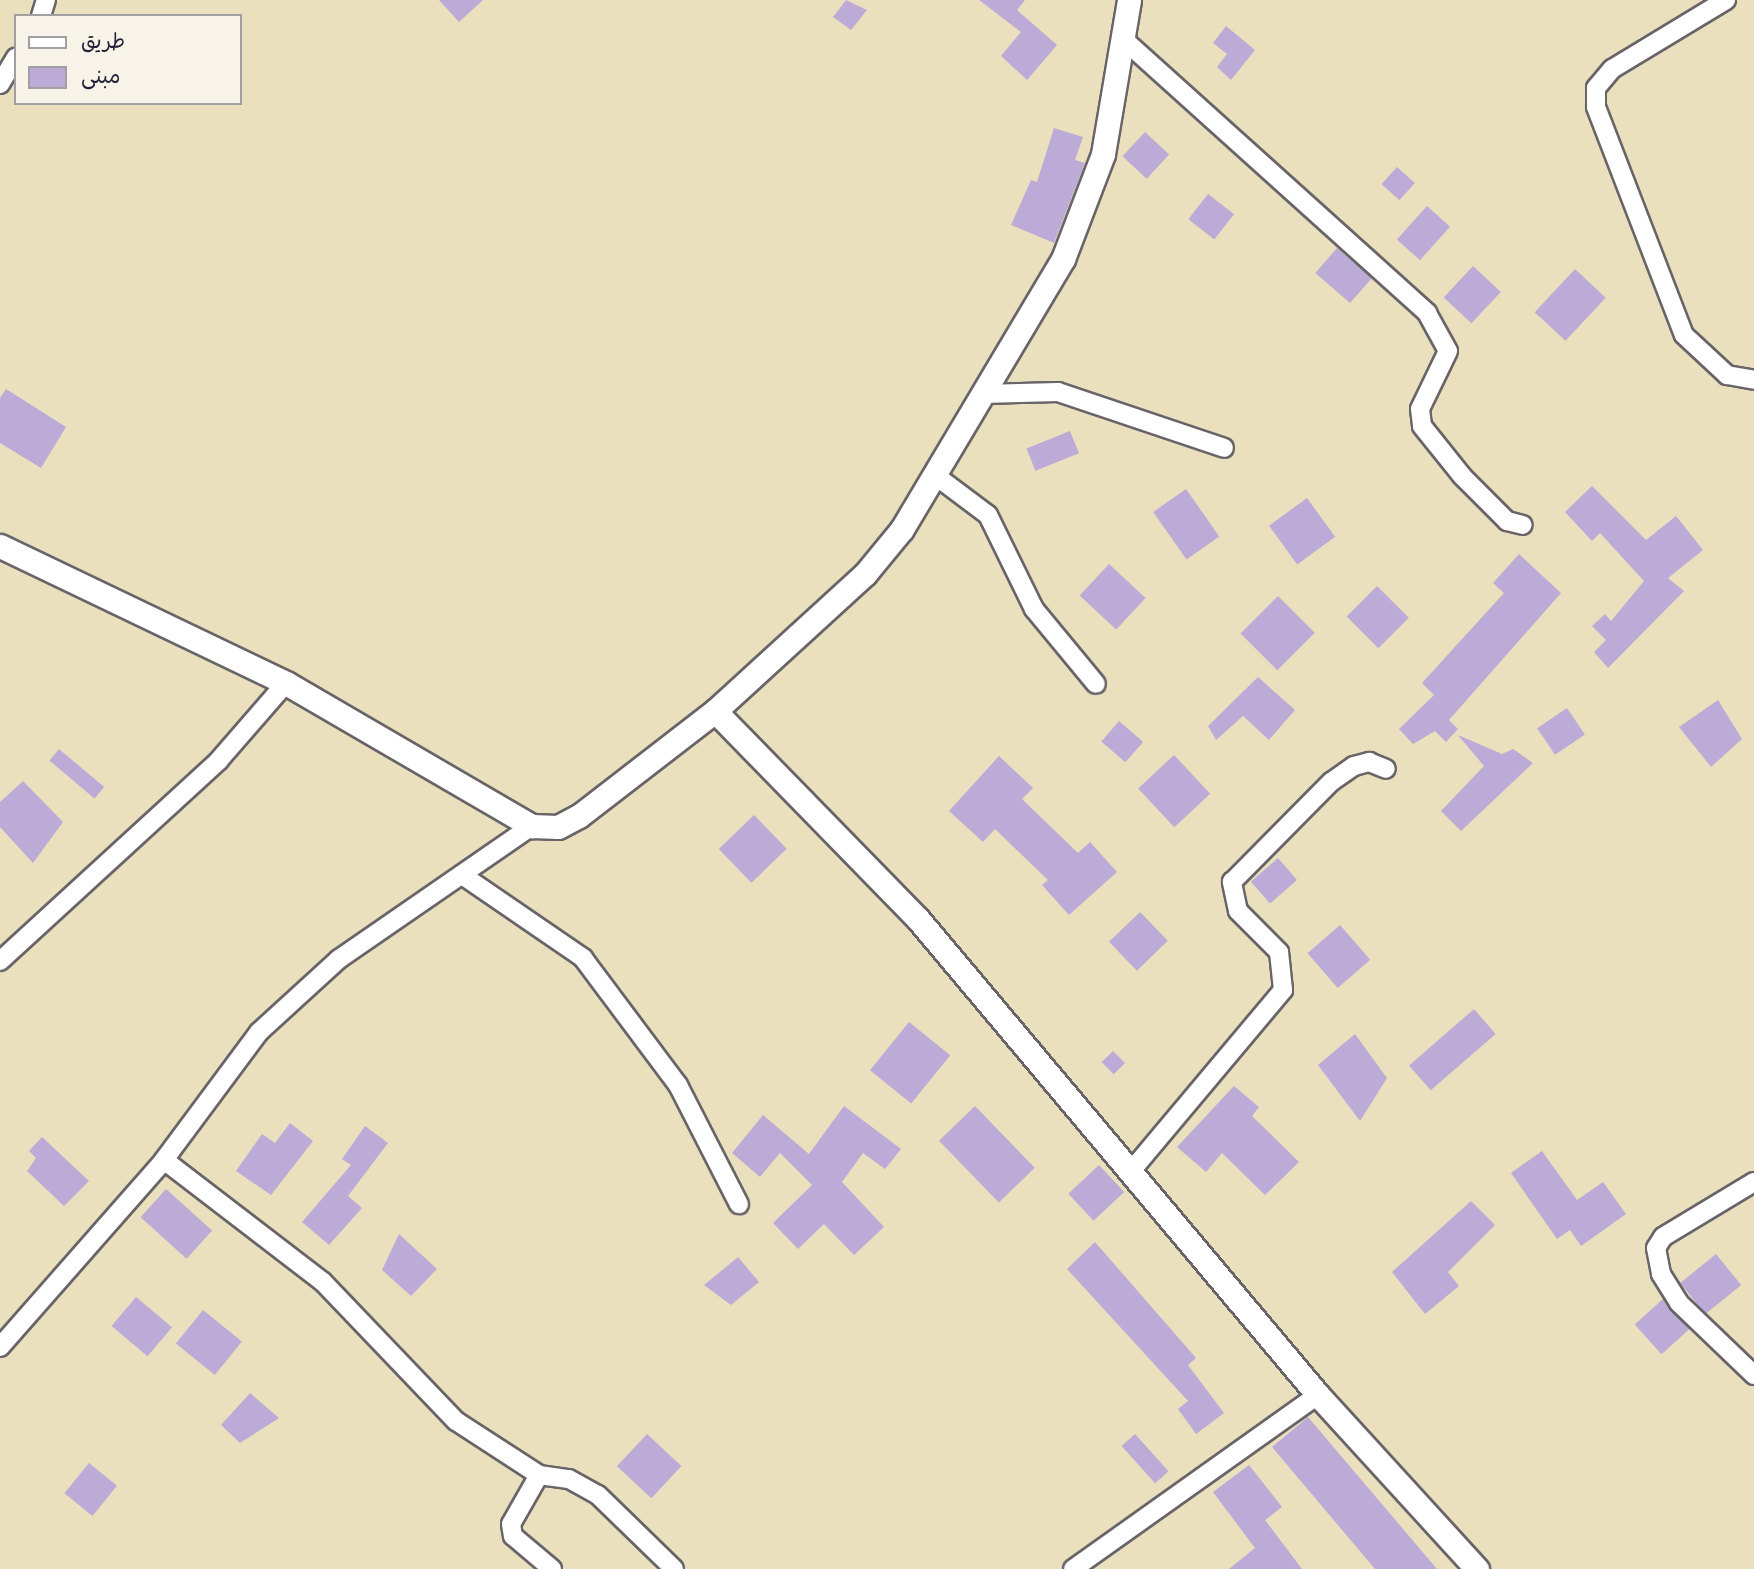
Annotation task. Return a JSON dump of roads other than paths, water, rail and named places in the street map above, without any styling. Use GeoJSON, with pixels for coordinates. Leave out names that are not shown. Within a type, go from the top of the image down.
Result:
{"type":"FeatureCollection","features":[{"type":"Feature","properties":{"kind":"street"},"geometry":{"type":"LineString","coordinates":[[1726,0],[1612,69],[1597,88],[1596,107],[1684,335],[1727,375],[1754,380]]}},
{"type":"Feature","properties":{"kind":"street"},"geometry":{"type":"LineString","coordinates":[[0,546],[286,683],[532,826],[558,827],[579,816],[715,711],[865,574],[936,476],[1087,206],[1115,99],[1124,3]]}},
{"type":"Feature","properties":{"kind":"street"},"geometry":{"type":"LineString","coordinates":[[1122,38],[1427,313],[1448,351],[1420,409],[1422,426],[1471,485],[1507,521],[1523,525]]}},
{"type":"Feature","properties":{"kind":"street"},"geometry":{"type":"LineString","coordinates":[[0,83],[14,60]]}},
{"type":"Feature","properties":{"kind":"street"},"geometry":{"type":"LineString","coordinates":[[982,394],[1058,392],[1224,448]]}},
{"type":"Feature","properties":{"kind":"street"},"geometry":{"type":"LineString","coordinates":[[936,476],[988,515],[1034,609],[1096,684]]}},
{"type":"Feature","properties":{"kind":"street"},"geometry":{"type":"LineString","coordinates":[[0,961],[219,760],[286,683]]}},
{"type":"Feature","properties":{"kind":"street"},"geometry":{"type":"LineString","coordinates":[[715,711],[918,919],[1132,1170],[1318,1395],[1477,1569]]}},
{"type":"Feature","properties":{"kind":"street"},"geometry":{"type":"LineString","coordinates":[[1132,1170],[1283,990],[1279,952],[1238,911],[1232,882],[1331,782],[1354,766],[1369,762],[1386,769]]}},
{"type":"Feature","properties":{"kind":"street"},"geometry":{"type":"LineString","coordinates":[[0,1347],[163,1160],[259,1031],[339,959],[532,826]]}},
{"type":"Feature","properties":{"kind":"street"},"geometry":{"type":"LineString","coordinates":[[462,874],[583,958],[678,1084],[739,1204]]}},
{"type":"Feature","properties":{"kind":"street"},"geometry":{"type":"LineString","coordinates":[[163,1160],[323,1282],[456,1421],[539,1475],[569,1479],[598,1495],[674,1569]]}},
{"type":"Feature","properties":{"kind":"street"},"geometry":{"type":"LineString","coordinates":[[1754,1182],[1663,1237],[1656,1248],[1661,1274],[1679,1303],[1754,1375]]}},
{"type":"Feature","properties":{"kind":"street"},"geometry":{"type":"LineString","coordinates":[[1073,1569],[1318,1395]]}},
{"type":"Feature","properties":{"kind":"street"},"geometry":{"type":"LineString","coordinates":[[539,1475],[511,1524],[513,1536],[552,1569]]}}]}
